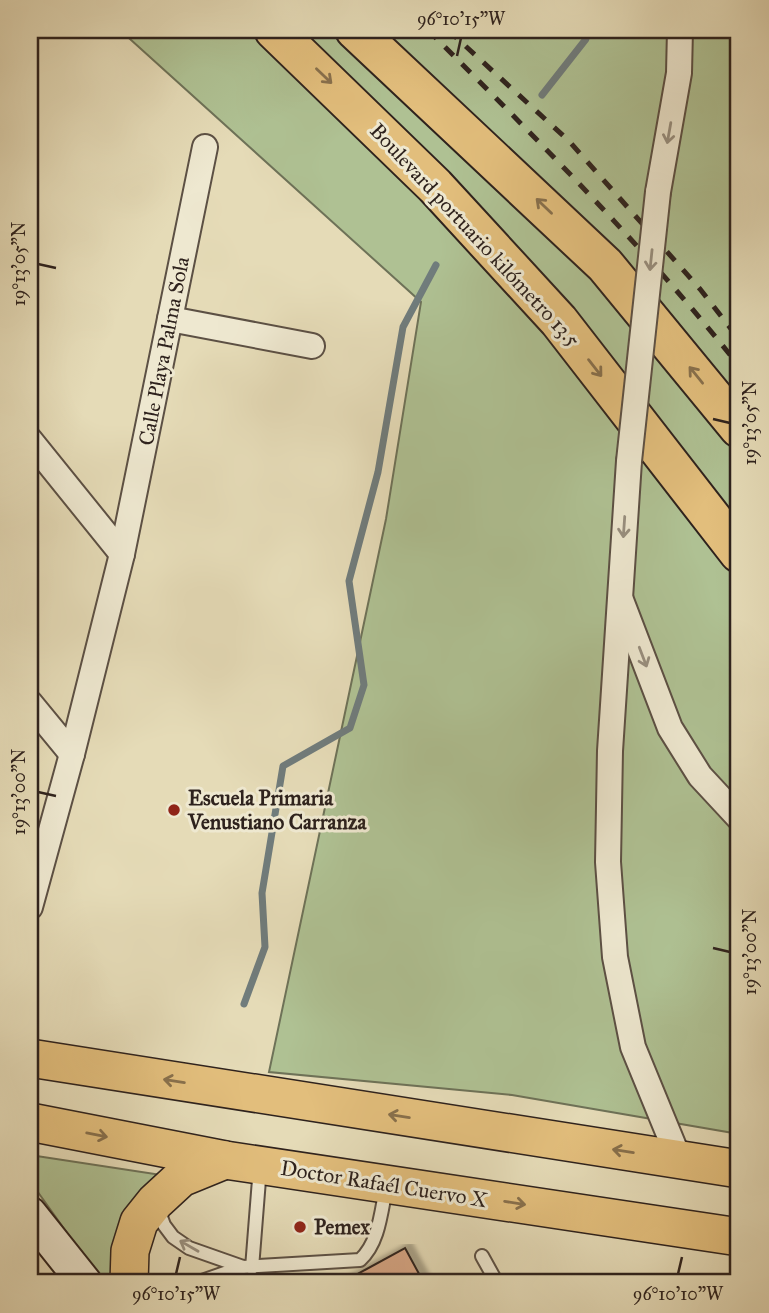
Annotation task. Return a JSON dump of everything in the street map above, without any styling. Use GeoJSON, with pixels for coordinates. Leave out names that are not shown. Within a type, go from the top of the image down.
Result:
{"type":"FeatureCollection","features":[{"type":"Feature","properties":{"kind":"highway","name":"Boulevard portuario kilómetro 13.5"},"geometry":{"type":"LineString","coordinates":[[274,30],[435,186],[559,321],[739,553]]}},
{"type":"Feature","properties":{"kind":"highway"},"geometry":{"type":"LineString","coordinates":[[355,30],[606,265],[739,428]]}},
{"type":"Feature","properties":{"kind":"main road"},"geometry":{"type":"LineString","coordinates":[[30,1058],[739,1169]]}},
{"type":"Feature","properties":{"kind":"main road","name":"Doctor Rafaél Cuervo X"},"geometry":{"type":"LineString","coordinates":[[30,1122],[243,1163],[739,1237]]}},
{"type":"Feature","properties":{"kind":"main road"},"geometry":{"type":"LineString","coordinates":[[129,1283],[130,1251],[139,1222],[155,1202],[181,1178],[243,1163]]}},
{"type":"Feature","properties":{"kind":"main road"},"geometry":{"type":"LineString","coordinates":[[30,1214],[84,1282]]}},
{"type":"Feature","properties":{"kind":"main road"},"geometry":{"type":"LineString","coordinates":[[30,1236],[84,1282]]}},
{"type":"Feature","properties":{"kind":"street"},"geometry":{"type":"LineString","coordinates":[[679,1159],[633,1047],[615,957],[608,862],[610,751],[618,593],[629,461],[658,192],[679,73],[680,30]]}},
{"type":"Feature","properties":{"kind":"street","name":"Calle Playa Palma Sola"},"geometry":{"type":"LineString","coordinates":[[30,907],[122,554],[205,148]]}},
{"type":"Feature","properties":{"kind":"street"},"geometry":{"type":"LineString","coordinates":[[170,319],[312,346]]}},
{"type":"Feature","properties":{"kind":"street"},"geometry":{"type":"LineString","coordinates":[[30,440],[122,554]]}},
{"type":"Feature","properties":{"kind":"street"},"geometry":{"type":"LineString","coordinates":[[618,593],[670,729],[700,776],[739,818]]}},
{"type":"Feature","properties":{"kind":"street"},"geometry":{"type":"LineString","coordinates":[[30,702],[72,754]]}},
{"type":"Feature","properties":{"kind":"lane"},"geometry":{"type":"LineString","coordinates":[[243,1163],[247,1267]]}},
{"type":"Feature","properties":{"kind":"lane"},"geometry":{"type":"LineString","coordinates":[[196,1283],[247,1267],[360,1260],[369,1252],[374,1241],[387,1184]]}},
{"type":"Feature","properties":{"kind":"lane"},"geometry":{"type":"LineString","coordinates":[[155,1202],[164,1225],[173,1237],[189,1248],[247,1267]]}},
{"type":"Feature","properties":{"kind":"lane"},"geometry":{"type":"LineString","coordinates":[[482,1256],[497,1283]]}},
{"type":"Feature","properties":{"kind":"green space"},"geometry":{"type":"Polygon","coordinates":[[[120,30],[739,30],[739,1134],[512,1095],[269,1072],[386,519],[421,302],[120,30]]]}},
{"type":"Feature","properties":{"kind":"green space"},"geometry":{"type":"Polygon","coordinates":[[[30,1155],[168,1176],[118,1283],[100,1283],[30,1181],[30,1155]]]}},
{"type":"Feature","properties":{"kind":"building"},"geometry":{"type":"Polygon","coordinates":[[[405,1248],[424,1283],[341,1283],[405,1248]]]}},
{"type":"Feature","properties":{"kind":"waterway"},"geometry":{"type":"LineString","coordinates":[[542,95],[586,39],[585,30]]}},
{"type":"Feature","properties":{"kind":"waterway"},"geometry":{"type":"LineString","coordinates":[[244,1004],[265,947],[262,893],[283,766],[350,728],[364,685],[349,581],[378,472],[403,327],[436,265]]}},
{"type":"Feature","properties":{"kind":"railway"},"geometry":{"type":"LineString","coordinates":[[428,30],[627,235],[739,366]]}},
{"type":"Feature","properties":{"kind":"railway"},"geometry":{"type":"LineString","coordinates":[[448,30],[569,141],[700,289],[739,339]]}},
{"type":"Feature","properties":{"kind":"place","name":"Escuela Primaria Venustiano Carranza"},"geometry":{"type":"Point","coordinates":[174,810]}},
{"type":"Feature","properties":{"kind":"place","name":"Pemex"},"geometry":{"type":"Point","coordinates":[300,1227]}}]}
